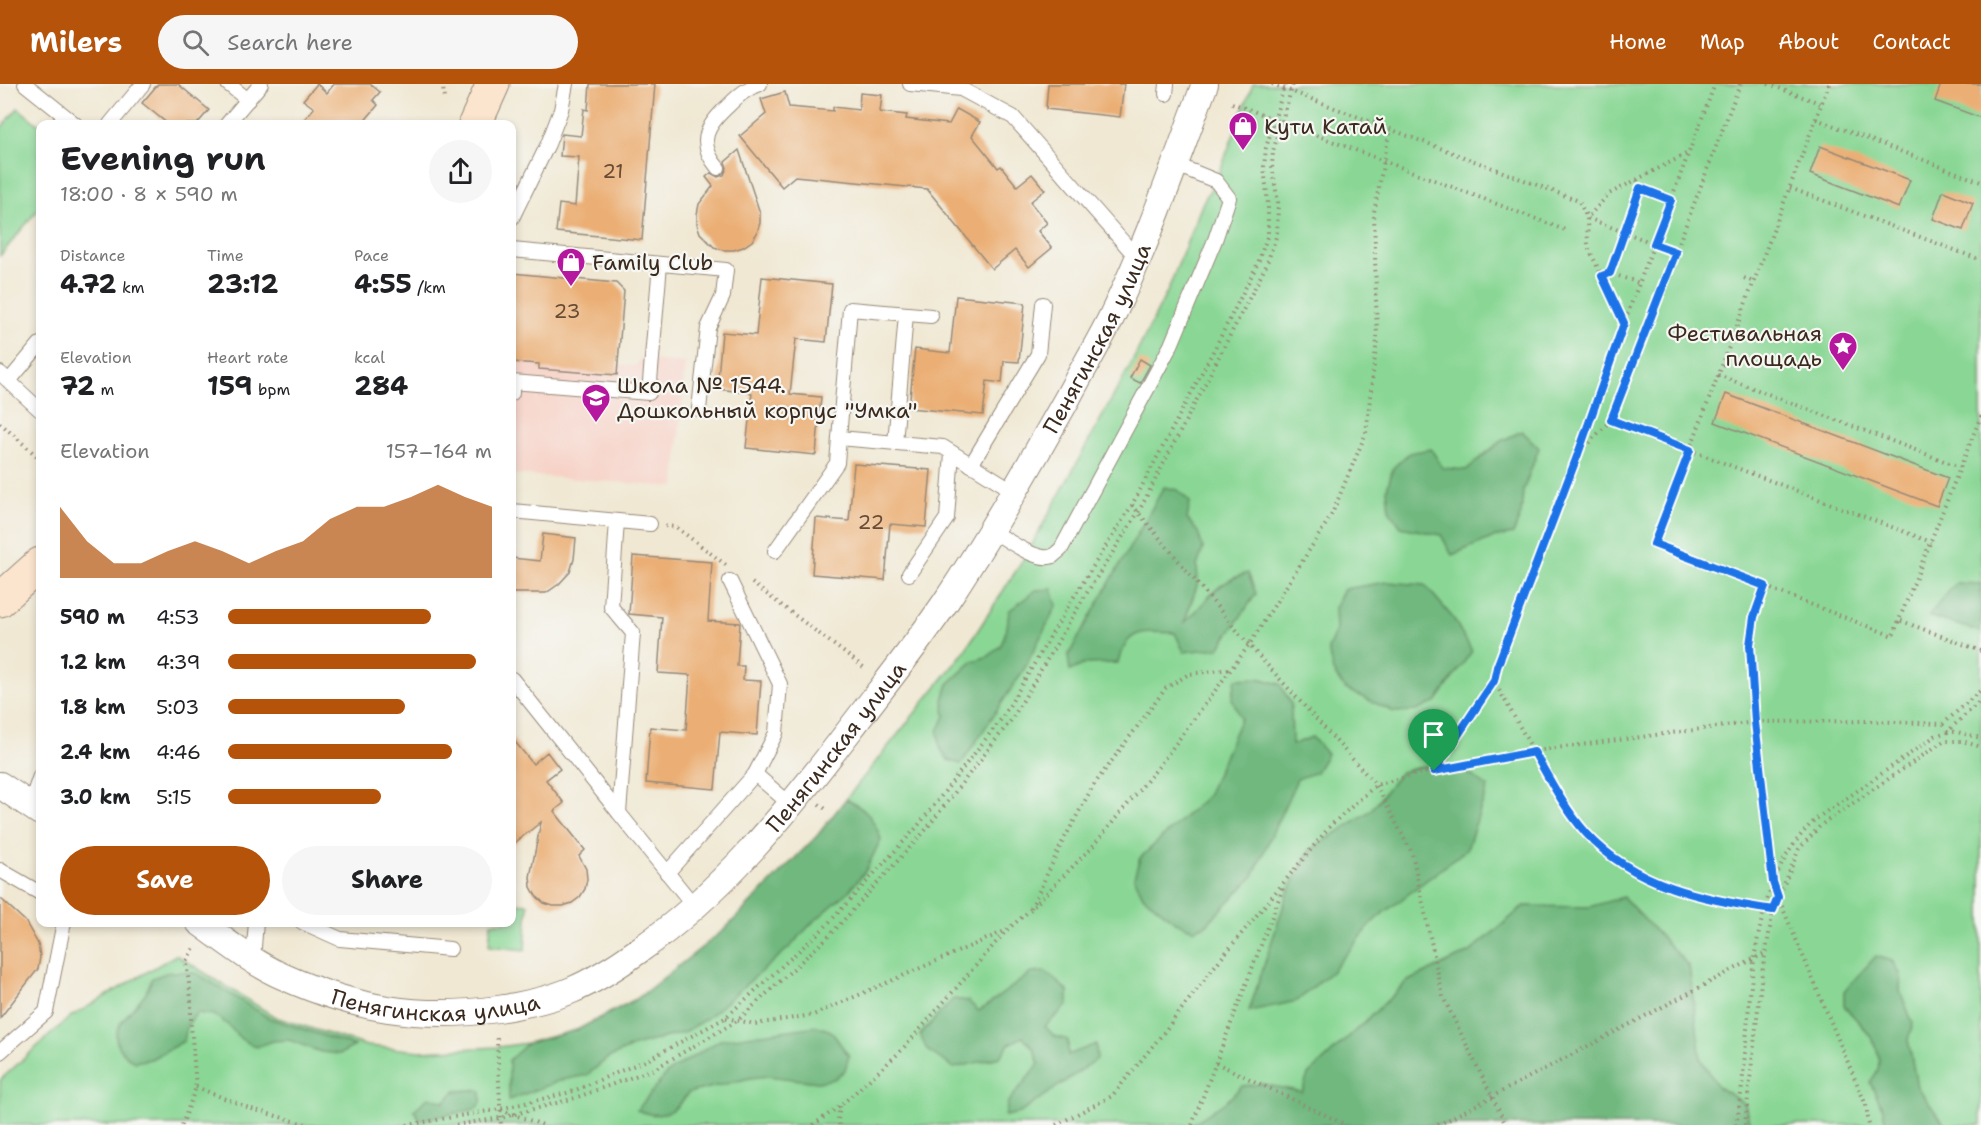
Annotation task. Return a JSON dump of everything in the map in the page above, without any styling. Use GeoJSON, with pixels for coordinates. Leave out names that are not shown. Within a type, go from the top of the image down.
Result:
{"type":"FeatureCollection","features":[{"type":"Feature","properties":{"kind":"main road"},"geometry":{"type":"LineString","coordinates":[[477,120],[493,84]]}},
{"type":"Feature","properties":{"kind":"main road"},"geometry":{"type":"LineString","coordinates":[[0,600],[36,568]]}},
{"type":"Feature","properties":{"kind":"street","name":"Пенягинская улица"},"geometry":{"type":"LineString","coordinates":[[206,927],[279,975],[327,995],[380,1009],[427,1014],[473,1012],[524,1005],[571,991],[609,972],[666,932],[695,907],[791,805],[842,741],[944,604],[1014,491],[1110,320],[1138,259],[1205,84]]}},
{"type":"Feature","properties":{"kind":"street"},"geometry":{"type":"LineString","coordinates":[[0,785],[35,809]]}},
{"type":"Feature","properties":{"kind":"lane"},"geometry":{"type":"LineString","coordinates":[[26,84],[70,120]]}},
{"type":"Feature","properties":{"kind":"lane"},"geometry":{"type":"LineString","coordinates":[[113,120],[143,84]]}},
{"type":"Feature","properties":{"kind":"lane"},"geometry":{"type":"LineString","coordinates":[[228,84],[248,100]]}},
{"type":"Feature","properties":{"kind":"lane"},"geometry":{"type":"LineString","coordinates":[[230,120],[261,84]]}},
{"type":"Feature","properties":{"kind":"lane"},"geometry":{"type":"LineString","coordinates":[[516,210],[548,144],[561,110],[566,84]]}},
{"type":"Feature","properties":{"kind":"lane"},"geometry":{"type":"LineString","coordinates":[[718,168],[709,157],[705,140],[712,120],[748,88],[760,84]]}},
{"type":"Feature","properties":{"kind":"lane"},"geometry":{"type":"LineString","coordinates":[[909,84],[962,89],[1013,117],[1138,259]]}},
{"type":"Feature","properties":{"kind":"lane"},"geometry":{"type":"LineString","coordinates":[[991,530],[1020,548],[1041,557],[1054,556],[1061,549],[1171,345],[1215,240],[1229,198],[1216,181],[1174,164]]}},
{"type":"Feature","properties":{"kind":"lane"},"geometry":{"type":"LineString","coordinates":[[516,250],[726,270],[723,296],[708,328],[699,409]]}},
{"type":"Feature","properties":{"kind":"lane"},"geometry":{"type":"LineString","coordinates":[[516,382],[650,393],[660,264]]}},
{"type":"Feature","properties":{"kind":"lane"},"geometry":{"type":"LineString","coordinates":[[971,465],[1038,354],[1043,304]]}},
{"type":"Feature","properties":{"kind":"lane"},"geometry":{"type":"LineString","coordinates":[[775,551],[837,463],[850,309],[931,316]]}},
{"type":"Feature","properties":{"kind":"lane"},"geometry":{"type":"LineString","coordinates":[[896,443],[906,314]]}},
{"type":"Feature","properties":{"kind":"lane"},"geometry":{"type":"LineString","coordinates":[[36,348],[5,377],[36,406]]}},
{"type":"Feature","properties":{"kind":"lane"},"geometry":{"type":"LineString","coordinates":[[839,438],[943,447],[1014,491]]}},
{"type":"Feature","properties":{"kind":"lane"},"geometry":{"type":"LineString","coordinates":[[909,574],[947,519],[952,453]]}},
{"type":"Feature","properties":{"kind":"lane"},"geometry":{"type":"LineString","coordinates":[[516,511],[650,524]]}},
{"type":"Feature","properties":{"kind":"lane"},"geometry":{"type":"LineString","coordinates":[[617,521],[611,607],[633,633],[619,813]]}},
{"type":"Feature","properties":{"kind":"lane"},"geometry":{"type":"LineString","coordinates":[[667,873],[755,774],[776,733],[780,684],[731,574]]}},
{"type":"Feature","properties":{"kind":"lane"},"geometry":{"type":"LineString","coordinates":[[516,684],[695,907]]}},
{"type":"Feature","properties":{"kind":"lane"},"geometry":{"type":"LineString","coordinates":[[755,774],[791,805]]}},
{"type":"Feature","properties":{"kind":"lane"},"geometry":{"type":"LineString","coordinates":[[0,870],[36,891]]}},
{"type":"Feature","properties":{"kind":"lane"},"geometry":{"type":"LineString","coordinates":[[0,1052],[46,1011],[63,927]]}},
{"type":"Feature","properties":{"kind":"lane"},"geometry":{"type":"LineString","coordinates":[[253,959],[256,927]]}},
{"type":"Feature","properties":{"kind":"lane"},"geometry":{"type":"LineString","coordinates":[[313,927],[340,939],[450,949]]}},
{"type":"Feature","properties":{"kind":"path"},"geometry":{"type":"LineString","coordinates":[[443,84],[444,100]]}},
{"type":"Feature","properties":{"kind":"path"},"geometry":{"type":"LineString","coordinates":[[1272,84],[1285,86],[1290,91],[1579,201],[1587,218],[1588,247],[1624,323]]}},
{"type":"Feature","properties":{"kind":"path"},"geometry":{"type":"LineString","coordinates":[[456,1125],[501,1118],[575,1098],[654,1069],[737,1021],[832,933],[924,832],[1011,719],[1139,511],[1226,345],[1277,234],[1278,203],[1272,166],[1281,122],[1293,84]]}},
{"type":"Feature","properties":{"kind":"path"},"geometry":{"type":"LineString","coordinates":[[1434,771],[1494,681],[1497,667],[1578,454],[1624,323],[1715,84]]}},
{"type":"Feature","properties":{"kind":"path"},"geometry":{"type":"LineString","coordinates":[[1578,454],[1611,420],[1678,253],[1740,84]]}},
{"type":"Feature","properties":{"kind":"path"},"geometry":{"type":"LineString","coordinates":[[1768,84],[1822,104]]}},
{"type":"Feature","properties":{"kind":"path"},"geometry":{"type":"LineString","coordinates":[[1829,84],[1654,544],[1893,636],[1981,416]]}},
{"type":"Feature","properties":{"kind":"path"},"geometry":{"type":"LineString","coordinates":[[407,1125],[500,1109],[571,1092],[649,1059],[725,1018],[825,927],[917,827],[1002,718],[1132,504],[1258,263],[1268,234],[1264,167],[1266,148],[1285,86]]}},
{"type":"Feature","properties":{"kind":"path"},"geometry":{"type":"LineString","coordinates":[[1232,103],[1565,230]]}},
{"type":"Feature","properties":{"kind":"path"},"geometry":{"type":"LineString","coordinates":[[1816,119],[1981,182]]}},
{"type":"Feature","properties":{"kind":"path"},"geometry":{"type":"LineString","coordinates":[[813,1125],[840,1106],[900,1052],[1007,930],[1094,845],[1159,766],[1249,645],[1331,516],[1366,433],[1377,340],[1374,212],[1390,129]]}},
{"type":"Feature","properties":{"kind":"path"},"geometry":{"type":"LineString","coordinates":[[1587,218],[1609,194],[1689,153]]}},
{"type":"Feature","properties":{"kind":"path"},"geometry":{"type":"LineString","coordinates":[[1610,273],[1640,188],[1637,180]]}},
{"type":"Feature","properties":{"kind":"path"},"geometry":{"type":"LineString","coordinates":[[1640,188],[1671,200]]}},
{"type":"Feature","properties":{"kind":"path"},"geometry":{"type":"LineString","coordinates":[[1790,188],[1981,260]]}},
{"type":"Feature","properties":{"kind":"path"},"geometry":{"type":"LineString","coordinates":[[1587,218],[1678,253]]}},
{"type":"Feature","properties":{"kind":"path"},"geometry":{"type":"LineString","coordinates":[[1602,276],[1610,273],[1639,283]]}},
{"type":"Feature","properties":{"kind":"path"},"geometry":{"type":"LineString","coordinates":[[1744,278],[1754,282]]}},
{"type":"Feature","properties":{"kind":"path"},"geometry":{"type":"LineString","coordinates":[[1718,375],[1960,467]]}},
{"type":"Feature","properties":{"kind":"path"},"geometry":{"type":"LineString","coordinates":[[1611,420],[1931,542]]}},
{"type":"Feature","properties":{"kind":"path"},"geometry":{"type":"LineString","coordinates":[[0,423],[36,455]]}},
{"type":"Feature","properties":{"kind":"path"},"geometry":{"type":"LineString","coordinates":[[1132,504],[1249,645],[1376,785],[1412,853],[1443,997],[1506,1125]]}},
{"type":"Feature","properties":{"kind":"path"},"geometry":{"type":"LineString","coordinates":[[650,524],[676,527],[731,574]]}},
{"type":"Feature","properties":{"kind":"path"},"geometry":{"type":"LineString","coordinates":[[750,582],[866,669]]}},
{"type":"Feature","properties":{"kind":"path"},"geometry":{"type":"LineString","coordinates":[[1765,586],[1754,617],[1750,645],[1755,722],[1773,882],[1866,1105],[1869,1125]]}},
{"type":"Feature","properties":{"kind":"path"},"geometry":{"type":"LineString","coordinates":[[1899,620],[1981,651]]}},
{"type":"Feature","properties":{"kind":"path"},"geometry":{"type":"LineString","coordinates":[[1029,911],[1062,843],[1094,786],[1166,688],[1189,674],[1230,669]]}},
{"type":"Feature","properties":{"kind":"path"},"geometry":{"type":"LineString","coordinates":[[1494,681],[1560,798],[1586,832],[1614,860],[1649,879],[1694,896],[1728,904],[1773,910]]}},
{"type":"Feature","properties":{"kind":"path"},"geometry":{"type":"LineString","coordinates":[[1056,1125],[1112,1096],[1331,825],[1376,785],[1434,771],[1534,752],[1755,722],[1869,721],[1943,724],[1981,690]]}},
{"type":"Feature","properties":{"kind":"path"},"geometry":{"type":"LineString","coordinates":[[1737,1125],[1742,1100],[1756,957],[1764,909],[1773,882],[1793,844],[1814,821],[1935,736],[1945,732],[1981,700]]}},
{"type":"Feature","properties":{"kind":"path"},"geometry":{"type":"LineString","coordinates":[[1943,724],[1944,741]]}},
{"type":"Feature","properties":{"kind":"path"},"geometry":{"type":"LineString","coordinates":[[1945,732],[1981,738]]}},
{"type":"Feature","properties":{"kind":"path"},"geometry":{"type":"LineString","coordinates":[[1745,1125],[1765,953],[1773,910],[1799,849],[1821,825],[1944,741],[1962,741],[1981,747]]}},
{"type":"Feature","properties":{"kind":"path"},"geometry":{"type":"LineString","coordinates":[[1192,1125],[1284,884]]}},
{"type":"Feature","properties":{"kind":"path"},"geometry":{"type":"LineString","coordinates":[[725,1018],[755,1024],[813,1015],[1007,930]]}},
{"type":"Feature","properties":{"kind":"path"},"geometry":{"type":"LineString","coordinates":[[182,1125],[196,1087],[191,998],[186,962],[191,953]]}},
{"type":"Feature","properties":{"kind":"path"},"geometry":{"type":"LineString","coordinates":[[1438,1125],[1765,953]]}},
{"type":"Feature","properties":{"kind":"path"},"geometry":{"type":"LineString","coordinates":[[497,1038],[501,1125]]}},
{"type":"Feature","properties":{"kind":"path"},"geometry":{"type":"LineString","coordinates":[[1216,1063],[1346,1125]]}},
{"type":"Feature","properties":{"kind":"path"},"geometry":{"type":"LineString","coordinates":[[196,1087],[252,1109],[308,1125]]}},
{"type":"Feature","properties":{"kind":"path"},"geometry":{"type":"LineString","coordinates":[[839,1125],[837,1120],[840,1106]]}},
{"type":"Feature","properties":{"kind":"path"},"geometry":{"type":"LineString","coordinates":[[500,1109],[543,1125]]}},
{"type":"Feature","properties":{"kind":"shaded area","name":"Школа № 1544. Дошкольный корпус \"Умка\""},"geometry":{"type":"Polygon","coordinates":[[[641,359],[685,363],[675,487],[516,474],[516,362],[539,364],[539,369],[617,374],[618,365],[636,366],[641,359]]]}},
{"type":"Feature","properties":{"kind":"green space"},"geometry":{"type":"Polygon","coordinates":[[[1253,84],[1981,84],[1981,1125],[0,1125],[0,1080],[70,1017],[176,955],[275,1017],[367,1046],[421,1051],[528,1043],[577,1030],[638,998],[724,930],[817,836],[964,652],[1028,552],[1131,364],[1168,290],[1203,202],[1216,181],[1253,84]]]}},
{"type":"Feature","properties":{"kind":"green space"},"geometry":{"type":"Polygon","coordinates":[[[18,108],[36,123],[36,212],[0,256],[0,129],[18,108]]]}},
{"type":"Feature","properties":{"kind":"green space"},"geometry":{"type":"Polygon","coordinates":[[[1522,431],[1539,448],[1523,491],[1521,514],[1513,534],[1492,538],[1452,555],[1441,535],[1401,527],[1389,510],[1387,489],[1393,468],[1409,453],[1431,449],[1443,468],[1466,470],[1501,441],[1522,431]]]}},
{"type":"Feature","properties":{"kind":"green space"},"geometry":{"type":"Polygon","coordinates":[[[1164,487],[1178,490],[1190,502],[1187,519],[1198,532],[1203,549],[1197,566],[1198,583],[1184,623],[1212,593],[1236,577],[1248,573],[1256,594],[1219,648],[1184,652],[1175,633],[1138,634],[1126,643],[1118,663],[1085,664],[1070,671],[1068,656],[1164,487]]]}},
{"type":"Feature","properties":{"kind":"green space"},"geometry":{"type":"Polygon","coordinates":[[[1387,582],[1425,585],[1453,618],[1472,651],[1436,702],[1416,711],[1394,712],[1345,689],[1333,672],[1328,649],[1336,630],[1335,608],[1344,589],[1387,582]]]}},
{"type":"Feature","properties":{"kind":"green space"},"geometry":{"type":"Polygon","coordinates":[[[1956,583],[1981,584],[1981,632],[1928,616],[1956,583]]]}},
{"type":"Feature","properties":{"kind":"green space"},"geometry":{"type":"Polygon","coordinates":[[[1052,589],[1057,605],[1023,671],[961,764],[948,760],[940,748],[938,731],[945,716],[943,700],[948,684],[973,661],[989,656],[1001,645],[1007,628],[1009,611],[1036,590],[1052,589]]]}},
{"type":"Feature","properties":{"kind":"green space"},"geometry":{"type":"Polygon","coordinates":[[[1258,678],[1280,684],[1291,704],[1292,745],[1312,737],[1327,754],[1316,772],[1297,779],[1252,878],[1206,925],[1193,930],[1174,921],[1143,896],[1134,877],[1140,858],[1207,796],[1241,718],[1232,699],[1236,679],[1258,678]]]}},
{"type":"Feature","properties":{"kind":"green space"},"geometry":{"type":"Polygon","coordinates":[[[1424,766],[1469,774],[1488,787],[1467,849],[1376,919],[1332,971],[1297,1001],[1249,1011],[1287,895],[1309,851],[1370,811],[1401,772],[1424,766]]]}},
{"type":"Feature","properties":{"kind":"green space"},"geometry":{"type":"Polygon","coordinates":[[[846,799],[868,815],[881,839],[866,870],[850,890],[810,925],[791,946],[707,1018],[685,1032],[634,1046],[608,1058],[587,1075],[562,1080],[509,1100],[509,1060],[528,1043],[577,1030],[638,998],[724,930],[817,836],[846,799]]]}},
{"type":"Feature","properties":{"kind":"green space"},"geometry":{"type":"Polygon","coordinates":[[[1623,897],[1689,966],[1701,1059],[1718,1087],[1745,1104],[1750,1125],[1191,1125],[1227,1101],[1242,1086],[1262,1084],[1302,1092],[1308,1075],[1408,981],[1470,952],[1524,906],[1589,907],[1623,897]]]}},
{"type":"Feature","properties":{"kind":"green space"},"geometry":{"type":"Polygon","coordinates":[[[516,903],[528,904],[525,950],[489,946],[491,927],[516,927],[516,903]]]}},
{"type":"Feature","properties":{"kind":"green space"},"geometry":{"type":"Polygon","coordinates":[[[1876,956],[1892,961],[1901,975],[1900,991],[1913,1024],[1908,1039],[1917,1087],[1945,1125],[1886,1125],[1883,1110],[1870,1082],[1878,1069],[1877,1051],[1869,1034],[1844,1006],[1844,991],[1876,956]]]}},
{"type":"Feature","properties":{"kind":"green space"},"geometry":{"type":"Polygon","coordinates":[[[169,972],[198,974],[269,1018],[355,1046],[340,1054],[321,1052],[289,1040],[273,1041],[256,1047],[241,1039],[228,1025],[214,1015],[197,1013],[187,1025],[184,1041],[151,1059],[134,1062],[117,1044],[118,1027],[145,993],[152,978],[169,972]]]}},
{"type":"Feature","properties":{"kind":"green space"},"geometry":{"type":"Polygon","coordinates":[[[1046,972],[1068,991],[1068,1005],[1045,1026],[1054,1036],[1068,1040],[1068,1055],[1096,1044],[1097,1059],[1020,1113],[1005,1116],[1008,1102],[1039,1064],[1034,1049],[1023,1037],[1009,1044],[1000,1057],[954,1068],[927,1050],[920,1035],[953,999],[968,1001],[979,1011],[1031,973],[1046,972]]]}},
{"type":"Feature","properties":{"kind":"green space"},"geometry":{"type":"Polygon","coordinates":[[[817,1026],[831,1031],[849,1056],[845,1070],[834,1079],[818,1082],[768,1076],[750,1078],[688,1093],[678,1106],[660,1115],[637,1110],[668,1072],[720,1040],[817,1026]]]}},
{"type":"Feature","properties":{"kind":"green space"},"geometry":{"type":"Polygon","coordinates":[[[455,1091],[481,1091],[481,1103],[476,1109],[420,1120],[414,1110],[429,1097],[444,1102],[455,1091]]]}},
{"type":"Feature","properties":{"kind":"building"},"geometry":{"type":"Polygon","coordinates":[[[158,84],[178,84],[209,110],[200,120],[163,120],[142,103],[158,84]]]}},
{"type":"Feature","properties":{"kind":"building"},"geometry":{"type":"Polygon","coordinates":[[[317,84],[327,93],[334,84],[370,84],[380,92],[373,100],[378,105],[365,120],[304,120],[314,108],[303,100],[317,84]]]}},
{"type":"Feature","properties":{"kind":"building"},"geometry":{"type":"Polygon","coordinates":[[[590,84],[655,84],[642,240],[556,232],[559,204],[575,206],[579,157],[560,156],[562,134],[581,136],[584,109],[588,110],[590,84]]]}},
{"type":"Feature","properties":{"kind":"building"},"geometry":{"type":"Polygon","coordinates":[[[1048,84],[1124,84],[1120,117],[1046,109],[1048,84]]]}},
{"type":"Feature","properties":{"kind":"building"},"geometry":{"type":"Polygon","coordinates":[[[1941,84],[1981,84],[1981,118],[1935,101],[1941,84]]]}},
{"type":"Feature","properties":{"kind":"building"},"geometry":{"type":"Polygon","coordinates":[[[785,92],[789,107],[833,111],[833,107],[859,110],[860,93],[882,95],[880,112],[907,115],[906,119],[949,124],[957,109],[980,122],[972,136],[998,168],[1001,166],[1017,186],[1032,174],[1045,190],[1030,202],[1047,223],[1038,231],[1052,248],[1029,267],[1015,250],[992,269],[927,189],[795,176],[782,187],[740,136],[766,114],[761,99],[785,92]]]}},
{"type":"Feature","properties":{"kind":"building"},"geometry":{"type":"Polygon","coordinates":[[[1820,146],[1910,180],[1899,208],[1810,174],[1820,146]]]}},
{"type":"Feature","properties":{"kind":"building"},"geometry":{"type":"Polygon","coordinates":[[[739,150],[760,213],[760,223],[752,241],[734,250],[724,250],[714,247],[700,233],[697,214],[699,204],[713,186],[706,177],[711,173],[718,177],[724,175],[727,168],[725,162],[739,150]]]}},
{"type":"Feature","properties":{"kind":"building"},"geometry":{"type":"Polygon","coordinates":[[[1943,191],[1973,203],[1963,230],[1933,219],[1943,191]]]}},
{"type":"Feature","properties":{"kind":"building"},"geometry":{"type":"Polygon","coordinates":[[[516,273],[616,283],[624,291],[617,375],[539,369],[539,364],[516,362],[516,273]]]}},
{"type":"Feature","properties":{"kind":"building"},"geometry":{"type":"Polygon","coordinates":[[[762,277],[832,284],[826,342],[796,339],[790,394],[821,397],[816,455],[746,448],[752,393],[717,389],[722,332],[756,335],[762,277]]]}},
{"type":"Feature","properties":{"kind":"building"},"geometry":{"type":"Polygon","coordinates":[[[956,296],[1025,303],[1019,362],[1004,361],[1002,383],[987,381],[983,415],[909,408],[915,349],[950,353],[956,296]]]}},
{"type":"Feature","properties":{"kind":"building"},"geometry":{"type":"Polygon","coordinates":[[[1140,359],[1150,365],[1140,383],[1130,378],[1140,359]]]}},
{"type":"Feature","properties":{"kind":"building"},"geometry":{"type":"Polygon","coordinates":[[[1726,394],[1948,478],[1937,506],[1715,422],[1726,394]]]}},
{"type":"Feature","properties":{"kind":"building"},"geometry":{"type":"Polygon","coordinates":[[[854,464],[931,470],[926,527],[890,524],[885,580],[812,574],[816,518],[849,521],[854,464]]]}},
{"type":"Feature","properties":{"kind":"building"},"geometry":{"type":"Polygon","coordinates":[[[543,534],[576,538],[570,572],[559,584],[546,593],[516,593],[516,558],[540,561],[543,534]]]}},
{"type":"Feature","properties":{"kind":"building"},"geometry":{"type":"Polygon","coordinates":[[[633,556],[712,562],[708,621],[740,623],[737,666],[744,666],[743,680],[761,681],[757,735],[720,732],[715,789],[646,783],[650,727],[686,730],[690,675],[658,673],[662,617],[629,614],[633,556]]]}},
{"type":"Feature","properties":{"kind":"building"},"geometry":{"type":"Polygon","coordinates":[[[516,743],[533,764],[547,752],[560,769],[546,780],[564,803],[554,811],[585,850],[579,856],[586,869],[585,889],[580,897],[563,906],[544,903],[531,887],[530,877],[541,822],[516,842],[516,743]]]}},
{"type":"Feature","properties":{"kind":"building"},"geometry":{"type":"Polygon","coordinates":[[[0,898],[25,921],[38,944],[40,957],[38,969],[0,1018],[0,898]]]}},
{"type":"Feature","properties":{"kind":"place","name":"Кути Катай"},"geometry":{"type":"Point","coordinates":[1243,152]}},
{"type":"Feature","properties":{"kind":"place","name":"Family Club"},"geometry":{"type":"Point","coordinates":[571,288]}},
{"type":"Feature","properties":{"kind":"place","name":"Фестивальная площадь"},"geometry":{"type":"Point","coordinates":[1843,372]}},
{"type":"Feature","properties":{"kind":"place","name":"Школа № 1544. Дошкольный корпус \"Умка\""},"geometry":{"type":"Point","coordinates":[596,424]}},
{"type":"Feature","properties":{"kind":"route"},"geometry":{"type":"LineString","coordinates":[[1640,188],[1671,200],[1654,244],[1676,252],[1611,420],[1690,450],[1654,544],[1765,586],[1754,617],[1750,645],[1755,722],[1773,882],[1778,897],[1773,910],[1728,904],[1694,896],[1649,879],[1614,860],[1586,832],[1560,798],[1534,752],[1434,771],[1494,681],[1497,667],[1578,454],[1624,323],[1602,276],[1610,273],[1640,188]]}}]}
